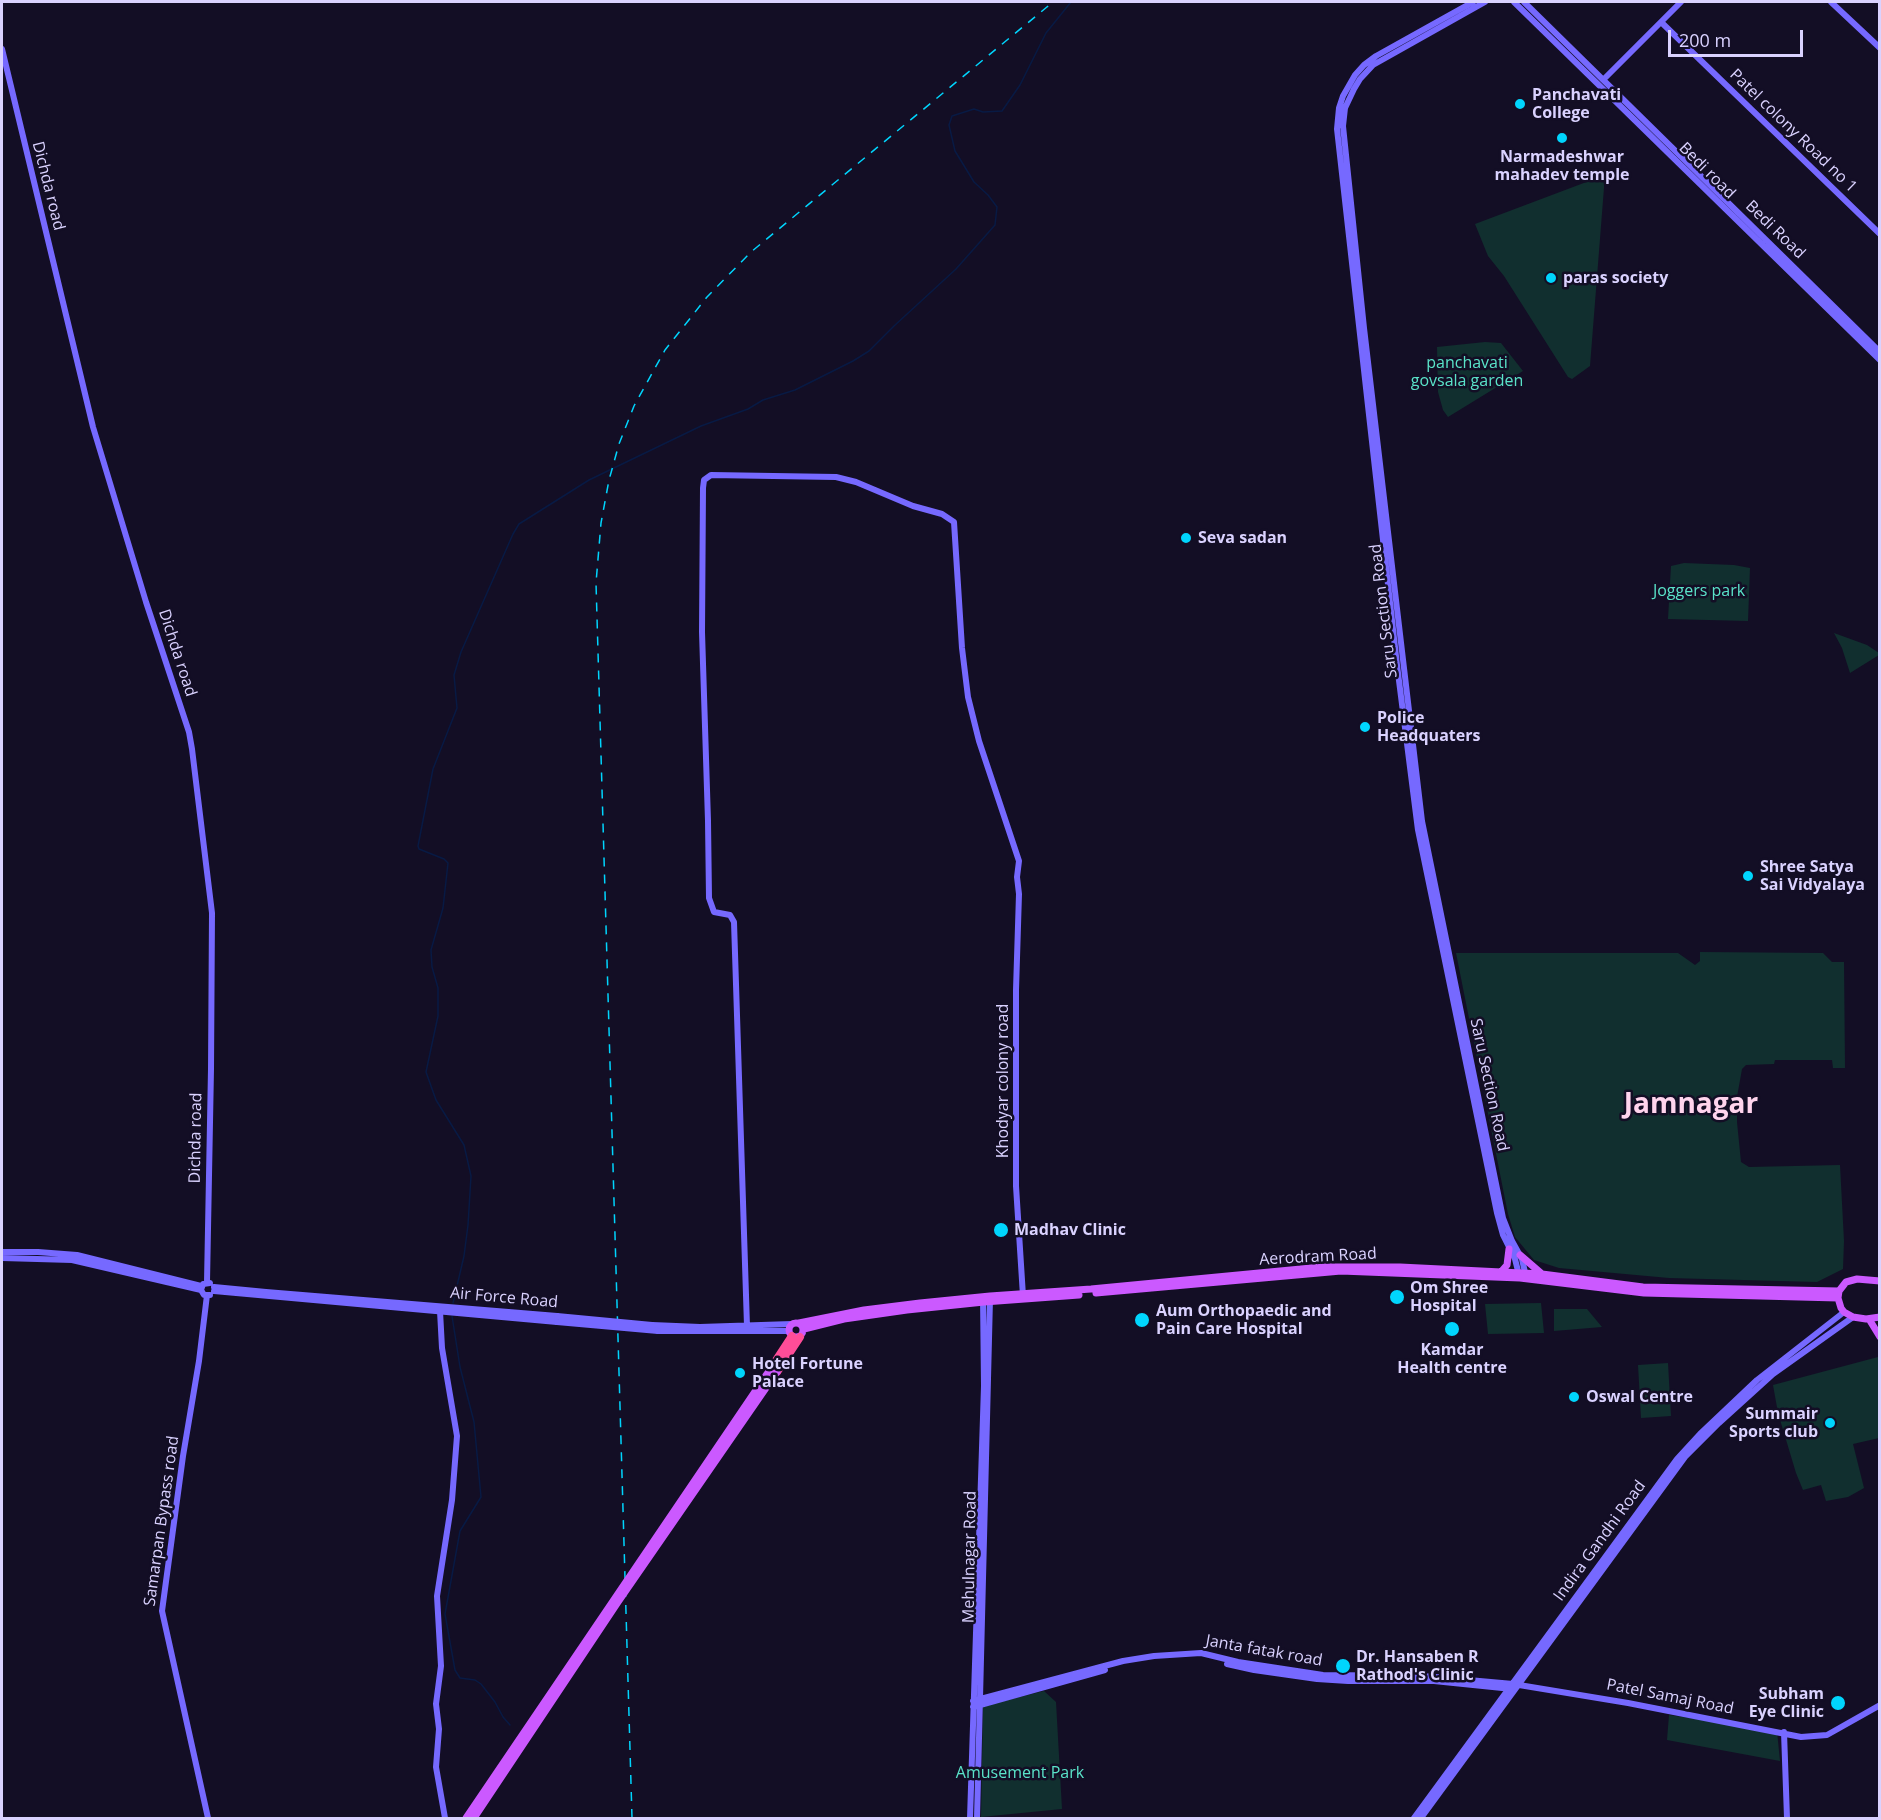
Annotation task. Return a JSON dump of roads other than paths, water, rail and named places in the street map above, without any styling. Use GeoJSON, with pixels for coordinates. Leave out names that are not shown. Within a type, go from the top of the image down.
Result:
{"type":"FeatureCollection","features":[{"type":"Feature","properties":{"kind":"highway"},"geometry":{"type":"LineString","coordinates":[[774,1370],[796,1330]]}},
{"type":"Feature","properties":{"kind":"main road"},"geometry":{"type":"LineString","coordinates":[[1500,1273],[1507,1265],[1509,1249]]}},
{"type":"Feature","properties":{"kind":"main road"},"geometry":{"type":"LineString","coordinates":[[1520,1255],[1542,1274]]}},
{"type":"Feature","properties":{"kind":"main road","name":"Aerodram Road"},"geometry":{"type":"LineString","coordinates":[[1023,1297],[1322,1267],[1400,1267],[1500,1273],[1644,1293],[1839,1294]]}},
{"type":"Feature","properties":{"kind":"main road","name":"Aerodram Road"},"geometry":{"type":"LineString","coordinates":[[796,1330],[864,1310],[1323,1272],[1523,1276],[1542,1274],[1643,1287],[1839,1294]]}},
{"type":"Feature","properties":{"kind":"main road"},"geometry":{"type":"LineString","coordinates":[[1880,1281],[1851,1280],[1843,1285],[1839,1294],[1841,1308],[1844,1312],[1853,1317],[1869,1319],[1880,1317]]}},
{"type":"Feature","properties":{"kind":"main road"},"geometry":{"type":"LineString","coordinates":[[1869,1319],[1880,1337]]}},
{"type":"Feature","properties":{"kind":"main road"},"geometry":{"type":"LineString","coordinates":[[466,1818],[774,1370]]}},
{"type":"Feature","properties":{"kind":"main road"},"geometry":{"type":"LineString","coordinates":[[474,1818],[774,1370]]}},
{"type":"Feature","properties":{"kind":"street","name":"Saru Section Road"},"geometry":{"type":"LineString","coordinates":[[1473,2],[1364,65],[1355,75],[1343,96],[1337,129],[1397,665],[1418,830],[1497,1213],[1509,1249],[1523,1276]]}},
{"type":"Feature","properties":{"kind":"street","name":"Saru Section Road"},"geometry":{"type":"LineString","coordinates":[[1485,2],[1373,65],[1354,89],[1346,108],[1343,126],[1364,328],[1422,821],[1503,1218],[1525,1266],[1523,1276]]}},
{"type":"Feature","properties":{"kind":"street","name":"Bedi road"},"geometry":{"type":"LineString","coordinates":[[1514,2],[1880,360]]}},
{"type":"Feature","properties":{"kind":"street","name":"Bedi Road"},"geometry":{"type":"LineString","coordinates":[[1524,2],[1880,352]]}},
{"type":"Feature","properties":{"kind":"street"},"geometry":{"type":"LineString","coordinates":[[1603,80],[1681,2]]}},
{"type":"Feature","properties":{"kind":"street"},"geometry":{"type":"LineString","coordinates":[[1831,2],[1880,48]]}},
{"type":"Feature","properties":{"kind":"street","name":"Patel colony Road no 1"},"geometry":{"type":"LineString","coordinates":[[1661,22],[1880,234]]}},
{"type":"Feature","properties":{"kind":"street","name":"Dichda road"},"geometry":{"type":"LineString","coordinates":[[2,49],[93,427],[146,602],[189,732],[192,748],[212,913],[211,1069],[203,1286]]}},
{"type":"Feature","properties":{"kind":"street","name":"Khodyar colony road"},"geometry":{"type":"LineString","coordinates":[[747,1326],[734,922],[730,915],[714,912],[709,898],[702,649],[703,488],[706,477],[711,475],[836,477],[856,482],[903,502],[942,514],[952,519],[956,529],[962,648],[968,697],[979,741],[1019,861],[1017,877],[1019,894],[1016,990],[1016,1186],[1023,1297]]}},
{"type":"Feature","properties":{"kind":"street"},"geometry":{"type":"LineString","coordinates":[[2,1252],[77,1255],[203,1286]]}},
{"type":"Feature","properties":{"kind":"street"},"geometry":{"type":"LineString","coordinates":[[2,1257],[72,1260],[203,1286],[211,1283],[214,1289],[207,1296],[203,1286]]}},
{"type":"Feature","properties":{"kind":"street","name":"Air Force Road"},"geometry":{"type":"LineString","coordinates":[[214,1289],[440,1311],[680,1327],[747,1326],[796,1330]]}},
{"type":"Feature","properties":{"kind":"street","name":"Air Force Road"},"geometry":{"type":"LineString","coordinates":[[214,1289],[557,1319],[658,1331],[796,1330]]}},
{"type":"Feature","properties":{"kind":"street","name":"Samarpan Bypass road"},"geometry":{"type":"LineString","coordinates":[[207,1296],[162,1611],[208,1818]]}},
{"type":"Feature","properties":{"kind":"street","name":"Mehulnagar Road"},"geometry":{"type":"LineString","coordinates":[[977,1818],[987,1299]]}},
{"type":"Feature","properties":{"kind":"street","name":"Mehulnagar Road"},"geometry":{"type":"LineString","coordinates":[[970,1818],[987,1299]]}},
{"type":"Feature","properties":{"kind":"street"},"geometry":{"type":"LineString","coordinates":[[440,1311],[442,1348],[457,1436],[452,1500],[437,1596],[441,1666],[436,1704],[439,1729],[436,1767],[445,1818]]}},
{"type":"Feature","properties":{"kind":"street","name":"Indira Gandhi Road"},"geometry":{"type":"LineString","coordinates":[[1514,1687],[1677,1459],[1757,1380],[1844,1312]]}},
{"type":"Feature","properties":{"kind":"street","name":"Indira Gandhi Road"},"geometry":{"type":"LineString","coordinates":[[1420,1818],[1439,1789],[1685,1457],[1767,1379],[1853,1317]]}},
{"type":"Feature","properties":{"kind":"street","name":"Patel Samaj Road"},"geometry":{"type":"LineString","coordinates":[[981,1702],[1110,1668],[1184,1657],[1208,1658],[1254,1670],[1317,1679],[1434,1681],[1591,1696],[1801,1737],[1827,1735],[1880,1705]]}},
{"type":"Feature","properties":{"kind":"street"},"geometry":{"type":"LineString","coordinates":[[973,1704],[981,1702]]}},
{"type":"Feature","properties":{"kind":"street"},"geometry":{"type":"LineString","coordinates":[[1784,1732],[1787,1818]]}},
{"type":"Feature","properties":{"kind":"street","name":"Indira Gandhi Road"},"geometry":{"type":"LineString","coordinates":[[1414,1818],[1428,1805]]}},
{"type":"Feature","properties":{"kind":"waterway"},"geometry":{"type":"LineString","coordinates":[[453,1303],[464,1256],[471,1176],[464,1145],[436,1100],[426,1072],[438,1016],[438,988],[432,967],[431,950],[443,908],[448,863],[444,859],[419,849],[418,846],[433,769],[457,708],[454,675],[461,652],[513,534],[519,524],[589,480],[701,426],[748,409],[763,400],[795,390],[853,361],[869,351],[956,269],[995,225],[997,207],[974,182],[955,151],[949,125],[952,116],[974,109],[983,112],[1002,111],[1020,85],[1046,33],[1071,2]]}},
{"type":"Feature","properties":{"kind":"waterway"},"geometry":{"type":"LineString","coordinates":[[452,1316],[460,1367],[474,1422],[481,1497],[460,1531],[445,1614],[455,1670],[460,1678],[475,1680],[481,1684],[510,1725]]}},
{"type":"Feature","properties":{"kind":"railway"},"geometry":{"type":"LineString","coordinates":[[632,1818],[596,583],[601,523],[609,480],[619,444],[634,406],[665,350],[707,297],[751,252],[1053,2]]}},
{"type":"Feature","properties":{"kind":"place","name":"Panchavati College"},"geometry":{"type":"Point","coordinates":[1520,104]}},
{"type":"Feature","properties":{"kind":"place","name":"Narmadeshwar mahadev temple"},"geometry":{"type":"Point","coordinates":[1562,138]}},
{"type":"Feature","properties":{"kind":"place","name":"paras society"},"geometry":{"type":"Point","coordinates":[1551,278]}},
{"type":"Feature","properties":{"kind":"place","name":"Seva sadan"},"geometry":{"type":"Point","coordinates":[1186,538]}},
{"type":"Feature","properties":{"kind":"place","name":"Police Headquaters"},"geometry":{"type":"Point","coordinates":[1365,727]}},
{"type":"Feature","properties":{"kind":"place","name":"Shree Satya Sai Vidyalaya"},"geometry":{"type":"Point","coordinates":[1748,876]}},
{"type":"Feature","properties":{"kind":"place","name":"Madhav Clinic"},"geometry":{"type":"Point","coordinates":[1001,1230]}},
{"type":"Feature","properties":{"kind":"place","name":"Om Shree Hospital"},"geometry":{"type":"Point","coordinates":[1397,1297]}},
{"type":"Feature","properties":{"kind":"place","name":"Aum Orthopaedic and Pain Care Hospital"},"geometry":{"type":"Point","coordinates":[1142,1320]}},
{"type":"Feature","properties":{"kind":"place","name":"Kamdar Health centre"},"geometry":{"type":"Point","coordinates":[1452,1329]}},
{"type":"Feature","properties":{"kind":"place","name":"Hotel Fortune Palace"},"geometry":{"type":"Point","coordinates":[740,1373]}},
{"type":"Feature","properties":{"kind":"place","name":"Oswal Centre"},"geometry":{"type":"Point","coordinates":[1574,1397]}},
{"type":"Feature","properties":{"kind":"place","name":"Summair Sports club"},"geometry":{"type":"Point","coordinates":[1830,1423]}},
{"type":"Feature","properties":{"kind":"place","name":"Dr. Hansaben R Rathod's Clinic"},"geometry":{"type":"Point","coordinates":[1343,1666]}},
{"type":"Feature","properties":{"kind":"place","name":"Subham Eye Clinic"},"geometry":{"type":"Point","coordinates":[1838,1703]}},
{"type":"Feature","properties":{"kind":"district","name":"Jamnagar"},"geometry":{"type":"Point","coordinates":[1691,1105]}},
{"type":"Feature","properties":{"kind":"park label","name":"panchavati govsala garden"},"geometry":{"type":"Point","coordinates":[1467,372]}},
{"type":"Feature","properties":{"kind":"park label","name":"Joggers park"},"geometry":{"type":"Point","coordinates":[1699,591]}},
{"type":"Feature","properties":{"kind":"park label","name":"Amusement Park"},"geometry":{"type":"Point","coordinates":[1020,1773]}}]}
